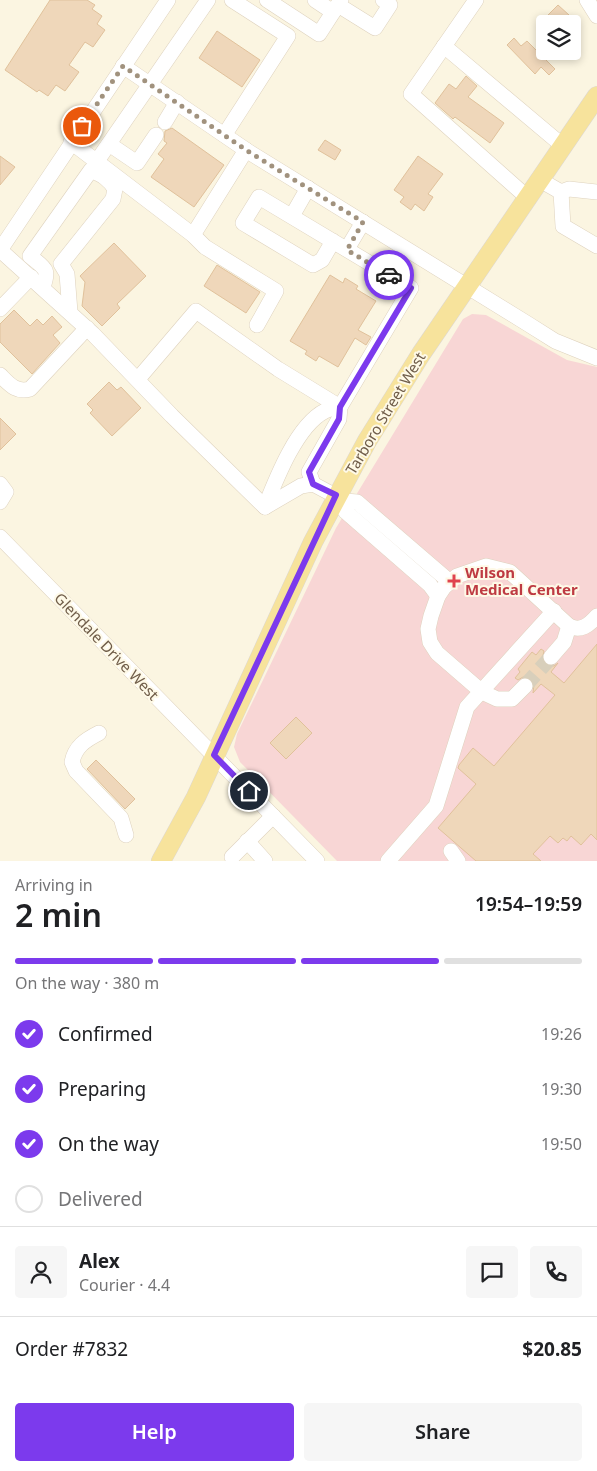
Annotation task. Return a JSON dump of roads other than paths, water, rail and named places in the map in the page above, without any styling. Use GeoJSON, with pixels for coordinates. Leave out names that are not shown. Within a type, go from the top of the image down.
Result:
{"type":"FeatureCollection","features":[{"type":"Feature","properties":{"kind":"main road","name":"Tarboro Street West"},"geometry":{"type":"LineString","coordinates":[[161,861],[196,797],[214,755],[341,498],[395,394],[467,285],[597,96]]}},
{"type":"Feature","properties":{"kind":"street"},"geometry":{"type":"LineString","coordinates":[[168,0],[1,248],[87,328],[172,416],[265,506]]}},
{"type":"Feature","properties":{"kind":"street"},"geometry":{"type":"LineString","coordinates":[[97,161],[208,0]]}},
{"type":"Feature","properties":{"kind":"street"},"geometry":{"type":"LineString","coordinates":[[267,0],[319,34],[338,6]]}},
{"type":"Feature","properties":{"kind":"street"},"geometry":{"type":"LineString","coordinates":[[314,0],[338,6],[375,28],[390,5],[383,0]]}},
{"type":"Feature","properties":{"kind":"street"},"geometry":{"type":"LineString","coordinates":[[476,0],[411,94],[528,198]]}},
{"type":"Feature","properties":{"kind":"street"},"geometry":{"type":"LineString","coordinates":[[587,0],[597,16]]}},
{"type":"Feature","properties":{"kind":"street"},"geometry":{"type":"LineString","coordinates":[[225,134],[288,36],[241,2]]}},
{"type":"Feature","properties":{"kind":"street"},"geometry":{"type":"LineString","coordinates":[[272,25],[282,10]]}},
{"type":"Feature","properties":{"kind":"street"},"geometry":{"type":"LineString","coordinates":[[444,46],[563,146]]}},
{"type":"Feature","properties":{"kind":"street"},"geometry":{"type":"LineString","coordinates":[[123,66],[246,150],[555,341],[597,358]]}},
{"type":"Feature","properties":{"kind":"street"},"geometry":{"type":"LineString","coordinates":[[165,122],[177,102]]}},
{"type":"Feature","properties":{"kind":"street"},"geometry":{"type":"LineString","coordinates":[[124,182],[156,135]]}},
{"type":"Feature","properties":{"kind":"street"},"geometry":{"type":"LineString","coordinates":[[72,142],[193,235],[204,248],[276,291],[257,325]]}},
{"type":"Feature","properties":{"kind":"street"},"geometry":{"type":"LineString","coordinates":[[109,144],[137,163]]}},
{"type":"Feature","properties":{"kind":"street"},"geometry":{"type":"LineString","coordinates":[[193,235],[246,150]]}},
{"type":"Feature","properties":{"kind":"street"},"geometry":{"type":"LineString","coordinates":[[0,309],[47,275],[45,270],[30,256],[91,170],[110,181],[115,189],[113,199],[61,264],[67,274],[70,312]]}},
{"type":"Feature","properties":{"kind":"street"},"geometry":{"type":"LineString","coordinates":[[540,180],[561,192],[570,189],[597,192]]}},
{"type":"Feature","properties":{"kind":"street"},"geometry":{"type":"LineString","coordinates":[[292,216],[308,188]]}},
{"type":"Feature","properties":{"kind":"street"},"geometry":{"type":"LineString","coordinates":[[561,192],[563,226],[571,233],[597,246]]}},
{"type":"Feature","properties":{"kind":"street"},"geometry":{"type":"LineString","coordinates":[[313,484],[309,472],[339,419],[340,407],[411,288],[292,216],[259,197],[243,223],[313,265],[322,260],[333,241]]}},
{"type":"Feature","properties":{"kind":"street"},"geometry":{"type":"LineString","coordinates":[[347,250],[363,222]]}},
{"type":"Feature","properties":{"kind":"street"},"geometry":{"type":"LineString","coordinates":[[571,233],[597,236]]}},
{"type":"Feature","properties":{"kind":"street"},"geometry":{"type":"LineString","coordinates":[[138,379],[196,310],[278,369],[340,407]]}},
{"type":"Feature","properties":{"kind":"street"},"geometry":{"type":"LineString","coordinates":[[0,375],[22,391],[30,389],[87,328]]}},
{"type":"Feature","properties":{"kind":"street"},"geometry":{"type":"LineString","coordinates":[[265,506],[282,463],[304,430],[324,412],[340,407]]}},
{"type":"Feature","properties":{"kind":"street"},"geometry":{"type":"LineString","coordinates":[[0,484],[6,492],[0,502]]}},
{"type":"Feature","properties":{"kind":"street"},"geometry":{"type":"LineString","coordinates":[[265,506],[301,486],[313,484],[341,498],[357,502],[450,582]]}},
{"type":"Feature","properties":{"kind":"street"},"geometry":{"type":"LineString","coordinates":[[341,498],[345,511],[430,586],[438,596]]}},
{"type":"Feature","properties":{"kind":"street","name":"Glendale Drive West"},"geometry":{"type":"LineString","coordinates":[[0,537],[317,861]]}},
{"type":"Feature","properties":{"kind":"street"},"geometry":{"type":"LineString","coordinates":[[525,686],[512,699],[498,699],[482,692],[437,653],[430,642],[428,629],[438,596],[450,582],[457,576],[486,566],[510,572],[569,626],[575,629],[583,628],[597,616]]}},
{"type":"Feature","properties":{"kind":"street"},"geometry":{"type":"LineString","coordinates":[[388,861],[436,806],[467,707],[554,611]]}},
{"type":"Feature","properties":{"kind":"street"},"geometry":{"type":"LineString","coordinates":[[551,657],[564,642],[569,626]]}},
{"type":"Feature","properties":{"kind":"street"},"geometry":{"type":"LineString","coordinates":[[99,733],[87,738],[74,752],[72,762],[76,771],[121,818],[126,834]]}},
{"type":"Feature","properties":{"kind":"street"},"geometry":{"type":"LineString","coordinates":[[232,857],[273,816]]}},
{"type":"Feature","properties":{"kind":"street"},"geometry":{"type":"LineString","coordinates":[[247,842],[265,861]]}},
{"type":"Feature","properties":{"kind":"tunnel"},"geometry":{"type":"LineString","coordinates":[[525,686],[551,657]]}},
{"type":"Feature","properties":{"kind":"place","name":"Wilson Medical Center"},"geometry":{"type":"Point","coordinates":[454,581]}}]}
